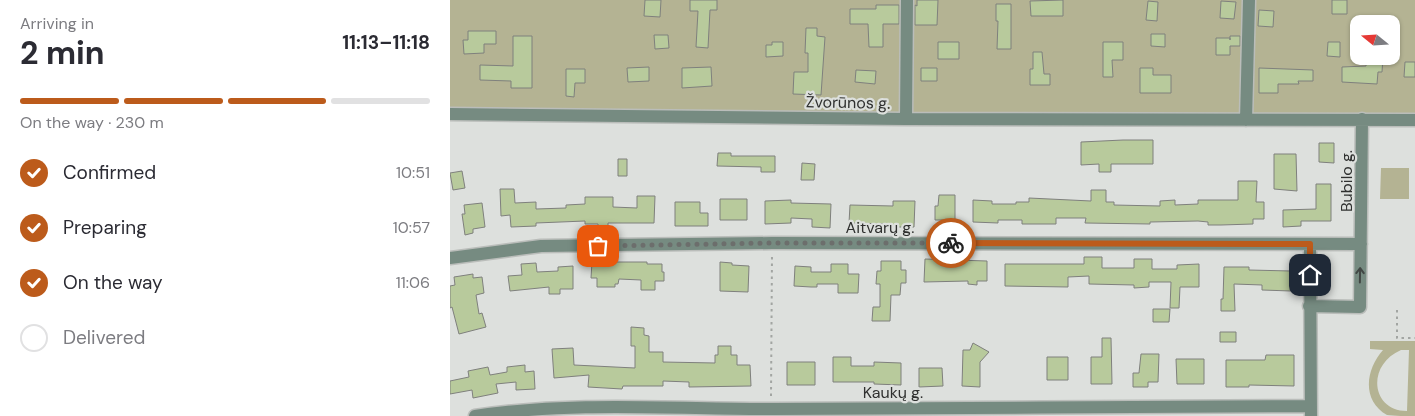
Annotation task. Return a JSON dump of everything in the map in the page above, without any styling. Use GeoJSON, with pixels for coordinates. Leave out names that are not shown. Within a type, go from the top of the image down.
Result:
{"type":"FeatureCollection","features":[{"type":"Feature","properties":{"kind":"street"},"geometry":{"type":"LineString","coordinates":[[906,119],[908,0]]}},
{"type":"Feature","properties":{"kind":"street"},"geometry":{"type":"LineString","coordinates":[[1246,120],[1249,0]]}},
{"type":"Feature","properties":{"kind":"street","name":"Žvorūnos g."},"geometry":{"type":"LineString","coordinates":[[450,114],[906,119],[1415,120]]}},
{"type":"Feature","properties":{"kind":"street","name":"Bubilo g."},"geometry":{"type":"LineString","coordinates":[[1309,306],[1360,307],[1362,119]]}},
{"type":"Feature","properties":{"kind":"street","name":"Aitvarų g."},"geometry":{"type":"LineString","coordinates":[[450,258],[541,246],[772,243],[1310,244]]}},
{"type":"Feature","properties":{"kind":"street"},"geometry":{"type":"LineString","coordinates":[[1311,411],[1310,244],[1361,244]]}},
{"type":"Feature","properties":{"kind":"street","name":"Kaukų g."},"geometry":{"type":"LineString","coordinates":[[476,416],[520,410],[576,407],[771,412],[1311,411]]}},
{"type":"Feature","properties":{"kind":"path"},"geometry":{"type":"LineString","coordinates":[[771,412],[772,243]]}},
{"type":"Feature","properties":{"kind":"path"},"geometry":{"type":"LineString","coordinates":[[1397,310],[1397,338],[1415,338]]}},
{"type":"Feature","properties":{"kind":"green space"},"geometry":{"type":"Polygon","coordinates":[[[450,0],[1415,0],[1415,117],[450,114],[450,0]]]}},
{"type":"Feature","properties":{"kind":"green space"},"geometry":{"type":"Polygon","coordinates":[[[1381,168],[1409,168],[1409,199],[1380,199],[1381,168]]]}},
{"type":"Feature","properties":{"kind":"green space"},"geometry":{"type":"Polygon","coordinates":[[[1370,341],[1415,341],[1415,416],[1387,415],[1373,401],[1370,393],[1370,375],[1377,358],[1383,350],[1370,349],[1370,341]],[[1401,350],[1390,357],[1382,366],[1377,386],[1380,396],[1386,404],[1395,409],[1407,411],[1409,350],[1401,350]]]}},
{"type":"Feature","properties":{"kind":"building"},"geometry":{"type":"Polygon","coordinates":[[[645,0],[661,0],[660,17],[644,16],[645,0]]]}},
{"type":"Feature","properties":{"kind":"building"},"geometry":{"type":"Polygon","coordinates":[[[690,0],[717,0],[717,10],[710,10],[708,48],[696,47],[698,11],[690,11],[690,0]]]}},
{"type":"Feature","properties":{"kind":"building"},"geometry":{"type":"Polygon","coordinates":[[[917,0],[938,0],[937,25],[915,25],[915,5],[917,6],[917,0]]]}},
{"type":"Feature","properties":{"kind":"building"},"geometry":{"type":"Polygon","coordinates":[[[1063,0],[1063,16],[1031,16],[1030,1],[1063,0]]]}},
{"type":"Feature","properties":{"kind":"building"},"geometry":{"type":"Polygon","coordinates":[[[1332,0],[1347,0],[1347,14],[1332,14],[1332,0]]]}},
{"type":"Feature","properties":{"kind":"building"},"geometry":{"type":"Polygon","coordinates":[[[1148,1],[1158,2],[1157,21],[1146,20],[1148,1]]]}},
{"type":"Feature","properties":{"kind":"building"},"geometry":{"type":"Polygon","coordinates":[[[1221,1],[1236,2],[1234,19],[1220,18],[1221,1]]]}},
{"type":"Feature","properties":{"kind":"building"},"geometry":{"type":"Polygon","coordinates":[[[996,4],[1011,4],[1011,49],[997,49],[998,21],[996,21],[996,4]]]}},
{"type":"Feature","properties":{"kind":"building"},"geometry":{"type":"Polygon","coordinates":[[[876,5],[899,5],[899,24],[883,24],[883,47],[869,47],[868,24],[850,24],[850,9],[876,9],[876,5]]]}},
{"type":"Feature","properties":{"kind":"building"},"geometry":{"type":"Polygon","coordinates":[[[1259,10],[1274,11],[1273,27],[1258,26],[1259,10]]]}},
{"type":"Feature","properties":{"kind":"building"},"geometry":{"type":"Polygon","coordinates":[[[806,28],[817,28],[817,36],[825,37],[821,95],[793,94],[794,72],[808,72],[808,53],[805,53],[806,28]]]}},
{"type":"Feature","properties":{"kind":"building"},"geometry":{"type":"Polygon","coordinates":[[[468,31],[496,31],[496,44],[484,44],[484,53],[464,54],[463,40],[468,40],[468,31]]]}},
{"type":"Feature","properties":{"kind":"building"},"geometry":{"type":"Polygon","coordinates":[[[1151,34],[1165,34],[1165,47],[1151,46],[1151,34]]]}},
{"type":"Feature","properties":{"kind":"building"},"geometry":{"type":"Polygon","coordinates":[[[654,35],[668,35],[669,48],[655,49],[654,35]]]}},
{"type":"Feature","properties":{"kind":"building"},"geometry":{"type":"Polygon","coordinates":[[[513,36],[532,36],[532,88],[511,88],[511,81],[480,80],[480,65],[513,66],[513,36]]]}},
{"type":"Feature","properties":{"kind":"building"},"geometry":{"type":"Polygon","coordinates":[[[1230,36],[1240,36],[1240,46],[1230,46],[1230,55],[1216,55],[1216,38],[1230,38],[1230,36]]]}},
{"type":"Feature","properties":{"kind":"building"},"geometry":{"type":"Polygon","coordinates":[[[772,42],[783,42],[783,56],[766,57],[766,45],[772,45],[772,42]]]}},
{"type":"Feature","properties":{"kind":"building"},"geometry":{"type":"Polygon","coordinates":[[[938,42],[959,42],[959,59],[938,59],[938,42]]]}},
{"type":"Feature","properties":{"kind":"building"},"geometry":{"type":"Polygon","coordinates":[[[1103,42],[1123,42],[1123,60],[1112,60],[1113,77],[1103,77],[1103,42]]]}},
{"type":"Feature","properties":{"kind":"building"},"geometry":{"type":"Polygon","coordinates":[[[1328,42],[1340,42],[1340,57],[1327,56],[1328,42]]]}},
{"type":"Feature","properties":{"kind":"building"},"geometry":{"type":"Polygon","coordinates":[[[1033,52],[1042,52],[1044,74],[1050,74],[1050,85],[1030,85],[1030,69],[1033,69],[1033,52]]]}},
{"type":"Feature","properties":{"kind":"building"},"geometry":{"type":"Polygon","coordinates":[[[1405,62],[1415,62],[1415,77],[1404,77],[1405,62]]]}},
{"type":"Feature","properties":{"kind":"building"},"geometry":{"type":"Polygon","coordinates":[[[1382,65],[1382,72],[1378,72],[1377,84],[1342,82],[1342,67],[1382,65]]]}},
{"type":"Feature","properties":{"kind":"building"},"geometry":{"type":"Polygon","coordinates":[[[649,67],[649,81],[628,82],[627,68],[649,67]]]}},
{"type":"Feature","properties":{"kind":"building"},"geometry":{"type":"Polygon","coordinates":[[[711,67],[712,86],[682,88],[682,68],[711,67]]]}},
{"type":"Feature","properties":{"kind":"building"},"geometry":{"type":"Polygon","coordinates":[[[921,68],[937,68],[937,81],[921,81],[921,68]]]}},
{"type":"Feature","properties":{"kind":"building"},"geometry":{"type":"Polygon","coordinates":[[[1140,68],[1153,68],[1153,75],[1171,75],[1171,93],[1140,93],[1140,68]]]}},
{"type":"Feature","properties":{"kind":"building"},"geometry":{"type":"Polygon","coordinates":[[[1259,68],[1313,70],[1313,81],[1298,81],[1299,84],[1278,84],[1278,93],[1259,93],[1259,68]]]}},
{"type":"Feature","properties":{"kind":"building"},"geometry":{"type":"Polygon","coordinates":[[[566,69],[585,69],[585,83],[575,83],[574,97],[566,96],[566,69]]]}},
{"type":"Feature","properties":{"kind":"building"},"geometry":{"type":"Polygon","coordinates":[[[856,70],[876,71],[875,84],[855,82],[856,70]]]}},
{"type":"Feature","properties":{"kind":"building"},"geometry":{"type":"Polygon","coordinates":[[[1153,140],[1153,164],[1111,164],[1111,172],[1099,172],[1099,164],[1081,165],[1081,142],[1153,140]]]}},
{"type":"Feature","properties":{"kind":"building"},"geometry":{"type":"Polygon","coordinates":[[[1319,143],[1334,143],[1334,163],[1319,162],[1319,143]]]}},
{"type":"Feature","properties":{"kind":"building"},"geometry":{"type":"Polygon","coordinates":[[[718,153],[731,153],[731,156],[775,156],[775,172],[761,172],[761,167],[717,166],[718,153]]]}},
{"type":"Feature","properties":{"kind":"building"},"geometry":{"type":"Polygon","coordinates":[[[1274,154],[1296,154],[1297,191],[1274,189],[1274,154]]]}},
{"type":"Feature","properties":{"kind":"building"},"geometry":{"type":"Polygon","coordinates":[[[618,159],[627,159],[627,176],[618,176],[618,159]]]}},
{"type":"Feature","properties":{"kind":"building"},"geometry":{"type":"Polygon","coordinates":[[[802,163],[815,164],[814,180],[801,180],[802,163]]]}},
{"type":"Feature","properties":{"kind":"building"},"geometry":{"type":"Polygon","coordinates":[[[462,171],[465,188],[453,190],[450,173],[462,171]]]}},
{"type":"Feature","properties":{"kind":"building"},"geometry":{"type":"Polygon","coordinates":[[[1238,181],[1257,181],[1256,202],[1264,202],[1264,219],[1253,219],[1253,224],[1221,225],[1208,225],[1208,222],[1198,221],[1150,222],[1150,224],[1085,223],[1086,218],[1056,218],[1056,224],[1022,224],[1022,220],[998,220],[998,223],[973,222],[973,200],[992,201],[992,204],[1029,202],[1029,198],[1091,201],[1091,190],[1106,190],[1106,202],[1114,202],[1114,205],[1160,206],[1160,201],[1175,200],[1175,205],[1198,204],[1198,200],[1238,200],[1238,181]]]}},
{"type":"Feature","properties":{"kind":"building"},"geometry":{"type":"Polygon","coordinates":[[[1316,184],[1331,184],[1331,221],[1301,221],[1301,226],[1283,227],[1283,210],[1316,209],[1316,184]]]}},
{"type":"Feature","properties":{"kind":"building"},"geometry":{"type":"Polygon","coordinates":[[[500,189],[514,189],[515,203],[536,202],[536,209],[566,208],[566,205],[585,204],[585,197],[613,197],[613,207],[637,208],[637,196],[655,196],[654,223],[608,223],[608,226],[598,226],[598,224],[585,224],[585,221],[536,223],[536,226],[511,227],[510,215],[501,216],[500,189]]]}},
{"type":"Feature","properties":{"kind":"building"},"geometry":{"type":"Polygon","coordinates":[[[939,195],[955,195],[955,220],[935,220],[935,206],[938,206],[939,195]]]}},
{"type":"Feature","properties":{"kind":"building"},"geometry":{"type":"Polygon","coordinates":[[[720,199],[747,199],[747,220],[720,220],[720,199]]]}},
{"type":"Feature","properties":{"kind":"building"},"geometry":{"type":"Polygon","coordinates":[[[791,200],[791,203],[831,204],[830,228],[812,227],[812,219],[791,218],[791,223],[765,224],[765,201],[791,200]]]}},
{"type":"Feature","properties":{"kind":"building"},"geometry":{"type":"Polygon","coordinates":[[[893,201],[915,201],[914,227],[892,227],[892,224],[849,223],[850,205],[893,206],[893,201]]]}},
{"type":"Feature","properties":{"kind":"building"},"geometry":{"type":"Polygon","coordinates":[[[675,202],[700,202],[700,213],[708,213],[708,226],[675,226],[675,202]]]}},
{"type":"Feature","properties":{"kind":"building"},"geometry":{"type":"Polygon","coordinates":[[[482,203],[485,227],[473,229],[473,233],[465,235],[462,214],[465,214],[464,205],[482,203]]]}},
{"type":"Feature","properties":{"kind":"building"},"geometry":{"type":"Polygon","coordinates":[[[1084,257],[1102,257],[1102,268],[1134,268],[1134,259],[1152,259],[1152,269],[1177,269],[1177,265],[1199,264],[1199,287],[1180,287],[1179,308],[1170,308],[1171,282],[1149,282],[1149,287],[1134,288],[1134,285],[1089,284],[1089,276],[1068,277],[1068,287],[1005,286],[1005,264],[1084,264],[1084,257]]]}},
{"type":"Feature","properties":{"kind":"building"},"geometry":{"type":"Polygon","coordinates":[[[925,259],[987,261],[987,281],[977,281],[977,285],[968,284],[968,281],[924,282],[925,259]]]}},
{"type":"Feature","properties":{"kind":"building"},"geometry":{"type":"Polygon","coordinates":[[[881,261],[901,261],[901,270],[906,270],[906,283],[901,283],[900,295],[891,295],[890,321],[872,321],[873,307],[880,307],[880,284],[876,284],[877,271],[881,271],[881,261]]]}},
{"type":"Feature","properties":{"kind":"building"},"geometry":{"type":"Polygon","coordinates":[[[592,262],[647,262],[647,264],[662,264],[664,281],[655,281],[655,290],[641,290],[641,280],[619,279],[615,287],[597,287],[597,278],[591,278],[592,262]]]}},
{"type":"Feature","properties":{"kind":"building"},"geometry":{"type":"Polygon","coordinates":[[[720,262],[749,266],[748,292],[720,291],[720,262]]]}},
{"type":"Feature","properties":{"kind":"building"},"geometry":{"type":"Polygon","coordinates":[[[536,263],[537,272],[558,271],[558,267],[573,266],[573,289],[560,289],[560,294],[549,294],[549,287],[510,291],[508,276],[522,275],[521,264],[536,263]]]}},
{"type":"Feature","properties":{"kind":"building"},"geometry":{"type":"Polygon","coordinates":[[[831,264],[848,264],[848,274],[859,274],[858,293],[838,293],[838,284],[817,284],[817,287],[794,286],[795,266],[811,267],[811,272],[831,272],[831,264]]]}},
{"type":"Feature","properties":{"kind":"building"},"geometry":{"type":"Polygon","coordinates":[[[1224,267],[1249,267],[1249,270],[1291,271],[1291,291],[1262,290],[1262,285],[1234,284],[1235,311],[1221,311],[1224,267]]]}},
{"type":"Feature","properties":{"kind":"building"},"geometry":{"type":"Polygon","coordinates":[[[473,274],[473,278],[482,277],[484,293],[476,295],[479,314],[482,313],[486,327],[459,334],[452,307],[450,308],[450,286],[455,285],[454,277],[473,274]]]}},
{"type":"Feature","properties":{"kind":"building"},"geometry":{"type":"Polygon","coordinates":[[[1153,309],[1170,309],[1169,322],[1153,322],[1153,309]]]}},
{"type":"Feature","properties":{"kind":"building"},"geometry":{"type":"Polygon","coordinates":[[[631,327],[644,328],[644,335],[649,336],[649,352],[663,352],[663,362],[715,363],[715,355],[718,355],[718,346],[731,346],[731,355],[737,355],[737,365],[750,365],[751,386],[689,387],[689,382],[663,381],[663,386],[623,386],[622,389],[588,387],[589,375],[554,378],[552,349],[573,348],[574,365],[635,368],[635,346],[631,346],[631,327]]]}},
{"type":"Feature","properties":{"kind":"building"},"geometry":{"type":"Polygon","coordinates":[[[1220,332],[1236,332],[1236,342],[1220,342],[1220,332]]]}},
{"type":"Feature","properties":{"kind":"building"},"geometry":{"type":"Polygon","coordinates":[[[1102,338],[1111,338],[1112,384],[1091,384],[1091,357],[1102,357],[1102,338]]]}},
{"type":"Feature","properties":{"kind":"building"},"geometry":{"type":"Polygon","coordinates":[[[973,343],[989,352],[980,362],[980,387],[962,386],[963,350],[970,350],[973,343]]]}},
{"type":"Feature","properties":{"kind":"building"},"geometry":{"type":"Polygon","coordinates":[[[1141,354],[1159,354],[1158,382],[1148,382],[1148,387],[1133,387],[1133,373],[1139,373],[1141,354]]]}},
{"type":"Feature","properties":{"kind":"building"},"geometry":{"type":"Polygon","coordinates":[[[1266,355],[1294,355],[1294,386],[1249,385],[1249,387],[1226,387],[1226,360],[1265,360],[1266,355]]]}},
{"type":"Feature","properties":{"kind":"building"},"geometry":{"type":"Polygon","coordinates":[[[833,357],[851,357],[851,366],[874,366],[874,362],[901,363],[901,385],[874,384],[874,382],[833,382],[833,357]]]}},
{"type":"Feature","properties":{"kind":"building"},"geometry":{"type":"Polygon","coordinates":[[[1047,357],[1068,357],[1068,380],[1047,380],[1047,357]]]}},
{"type":"Feature","properties":{"kind":"building"},"geometry":{"type":"Polygon","coordinates":[[[1176,359],[1204,359],[1204,384],[1177,384],[1176,359]]]}},
{"type":"Feature","properties":{"kind":"building"},"geometry":{"type":"Polygon","coordinates":[[[787,362],[815,362],[815,385],[787,385],[787,362]]]}},
{"type":"Feature","properties":{"kind":"building"},"geometry":{"type":"Polygon","coordinates":[[[525,365],[525,372],[534,371],[535,389],[516,390],[516,382],[496,384],[498,393],[473,398],[472,390],[450,394],[450,381],[469,377],[468,371],[488,367],[490,375],[507,372],[507,367],[525,365]]]}},
{"type":"Feature","properties":{"kind":"building"},"geometry":{"type":"Polygon","coordinates":[[[919,368],[942,368],[943,386],[919,387],[919,368]]]}},
{"type":"Feature","properties":{"kind":"way so far"},"geometry":{"type":"LineString","coordinates":[[598,246],[772,243],[951,243]]}},
{"type":"Feature","properties":{"kind":"route"},"geometry":{"type":"LineString","coordinates":[[951,243],[1310,244],[1310,275]]}}]}
